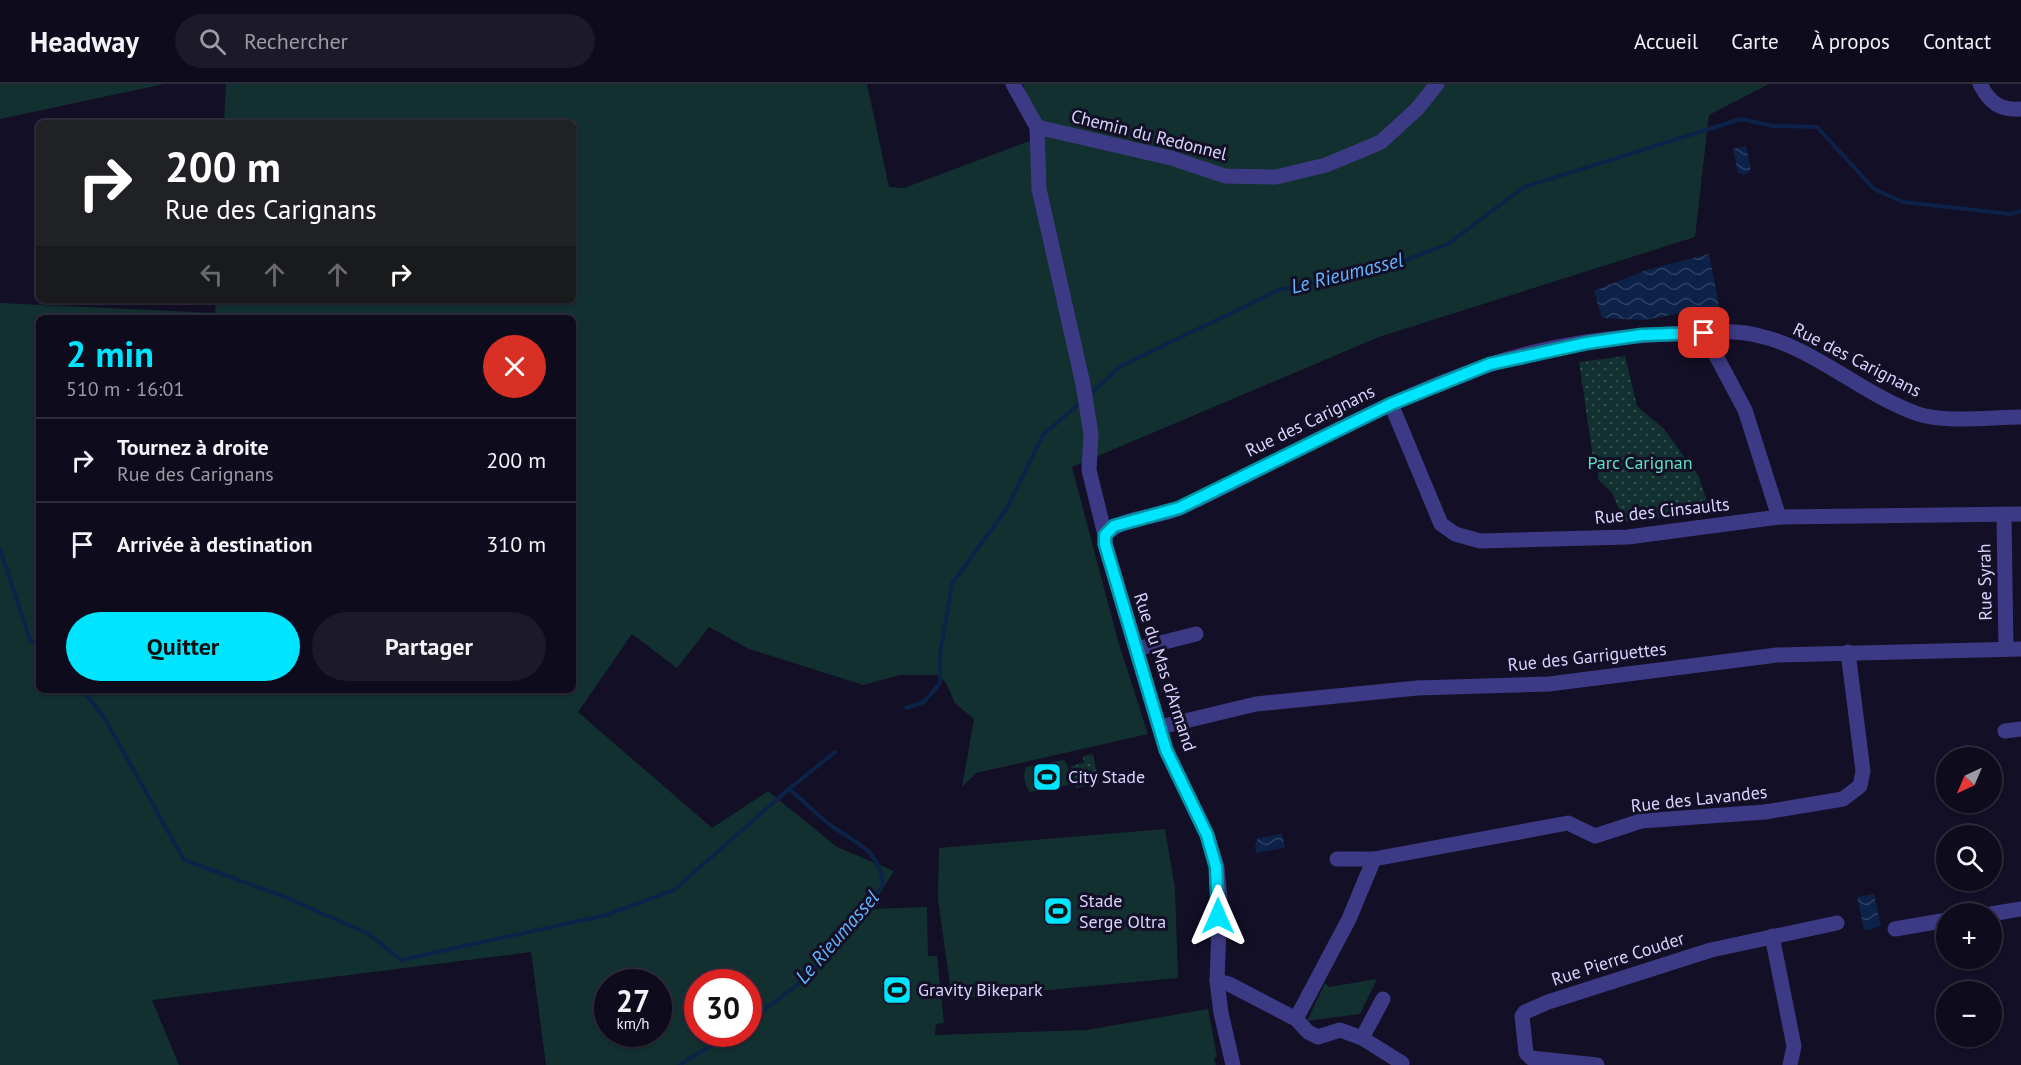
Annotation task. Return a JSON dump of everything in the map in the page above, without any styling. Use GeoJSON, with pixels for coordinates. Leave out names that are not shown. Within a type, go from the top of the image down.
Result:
{"type":"FeatureCollection","features":[{"type":"Feature","properties":{"kind":"street"},"geometry":{"type":"LineString","coordinates":[[1013,84],[1037,127],[1039,189],[1083,384],[1091,434],[1089,470],[1105,535]]}},
{"type":"Feature","properties":{"kind":"street","name":"Chemin du Redonnel"},"geometry":{"type":"LineString","coordinates":[[1037,127],[1171,158],[1225,176],[1276,177],[1326,165],[1381,142],[1417,109],[1437,84]]}},
{"type":"Feature","properties":{"kind":"street"},"geometry":{"type":"LineString","coordinates":[[1980,84],[1989,100],[2008,110],[2021,109]]}},
{"type":"Feature","properties":{"kind":"street","name":"Rue des Carignans"},"geometry":{"type":"LineString","coordinates":[[1105,535],[1114,526],[1179,508],[1391,404],[1490,364],[1535,353],[1642,335],[1725,330],[1762,336],[1795,349],[1876,397],[1921,415],[2021,417]]}},
{"type":"Feature","properties":{"kind":"street"},"geometry":{"type":"LineString","coordinates":[[1704,333],[1745,410],[1779,517]]}},
{"type":"Feature","properties":{"kind":"street","name":"Rue des Cinsaults"},"geometry":{"type":"LineString","coordinates":[[1391,404],[1442,524],[1465,538],[1480,541],[1628,537],[1779,517],[2021,514]]}},
{"type":"Feature","properties":{"kind":"street","name":"Rue Syrah"},"geometry":{"type":"LineString","coordinates":[[2004,516],[2014,649]]}},
{"type":"Feature","properties":{"kind":"street","name":"Rue du Mas d'Armand"},"geometry":{"type":"LineString","coordinates":[[1105,535],[1105,544],[1166,750],[1207,835],[1216,867],[1220,900],[1217,981],[1233,1065]]}},
{"type":"Feature","properties":{"kind":"street"},"geometry":{"type":"LineString","coordinates":[[1137,649],[1196,634]]}},
{"type":"Feature","properties":{"kind":"street","name":"Rue des Garriguettes"},"geometry":{"type":"LineString","coordinates":[[1160,727],[1256,704],[1417,688],[1549,684],[1777,655],[2014,649]]}},
{"type":"Feature","properties":{"kind":"street","name":"Rue des Lavandes"},"geometry":{"type":"LineString","coordinates":[[1337,860],[1374,859],[1568,823],[1595,836],[1641,821],[1765,812],[1843,799],[1860,786],[1863,771],[1848,652]]}},
{"type":"Feature","properties":{"kind":"street"},"geometry":{"type":"LineString","coordinates":[[2005,731],[2021,729]]}},
{"type":"Feature","properties":{"kind":"street"},"geometry":{"type":"LineString","coordinates":[[1296,1019],[1349,919],[1374,859]]}},
{"type":"Feature","properties":{"kind":"street"},"geometry":{"type":"LineString","coordinates":[[2002,912],[2021,909]]}},
{"type":"Feature","properties":{"kind":"street"},"geometry":{"type":"LineString","coordinates":[[1895,928],[1936,922]]}},
{"type":"Feature","properties":{"kind":"street","name":"Rue Pierre Couder"},"geometry":{"type":"LineString","coordinates":[[1597,1065],[1531,1058],[1526,1053],[1522,1016],[1525,1012],[1548,1002],[1711,950],[1837,923]]}},
{"type":"Feature","properties":{"kind":"street"},"geometry":{"type":"LineString","coordinates":[[1772,936],[1794,1046],[1790,1065]]}},
{"type":"Feature","properties":{"kind":"street"},"geometry":{"type":"LineString","coordinates":[[1217,981],[1229,984],[1296,1019],[1308,1032],[1318,1037],[1340,1030],[1362,1038],[1402,1063]]}},
{"type":"Feature","properties":{"kind":"street"},"geometry":{"type":"LineString","coordinates":[[1362,1038],[1383,999]]}},
{"type":"Feature","properties":{"kind":"green space"},"geometry":{"type":"Polygon","coordinates":[[[0,84],[164,84],[0,119],[0,84]]]}},
{"type":"Feature","properties":{"kind":"green space"},"geometry":{"type":"Polygon","coordinates":[[[226,84],[867,84],[889,187],[904,188],[1043,136],[1023,84],[1769,84],[1709,115],[1695,237],[1379,337],[1072,467],[1118,641],[1148,734],[976,773],[962,787],[974,719],[955,703],[946,683],[938,675],[900,675],[863,685],[749,649],[709,627],[677,668],[632,634],[578,712],[712,828],[768,791],[837,847],[894,871],[870,909],[927,907],[928,956],[937,956],[944,1023],[936,1024],[935,1035],[1087,1030],[1208,1009],[1217,1057],[1214,1057],[1216,1065],[546,1065],[531,952],[152,1000],[179,1065],[0,1065],[0,303],[215,313],[216,303],[576,303],[576,120],[224,120],[226,84]]]}},
{"type":"Feature","properties":{"kind":"green space","name":"Parc Carignan"},"geometry":{"type":"Polygon","coordinates":[[[1625,356],[1637,406],[1664,429],[1699,477],[1710,511],[1624,522],[1612,493],[1598,479],[1599,462],[1593,458],[1579,362],[1625,356]]]}},
{"type":"Feature","properties":{"kind":"green space"},"geometry":{"type":"Polygon","coordinates":[[[1093,754],[1099,783],[1076,788],[1071,766],[1084,763],[1083,756],[1093,754]]]}},
{"type":"Feature","properties":{"kind":"green space","name":"City Stade"},"geometry":{"type":"Polygon","coordinates":[[[1064,760],[1070,779],[1068,785],[1030,792],[1026,787],[1026,767],[1064,760]]]}},
{"type":"Feature","properties":{"kind":"green space","name":"Stade Serge Oltra"},"geometry":{"type":"Polygon","coordinates":[[[1165,829],[1175,888],[1178,978],[952,999],[938,899],[939,848],[1165,829]]]}},
{"type":"Feature","properties":{"kind":"green space"},"geometry":{"type":"Polygon","coordinates":[[[1377,979],[1360,1014],[1307,1021],[1325,983],[1329,987],[1377,979]]]}},
{"type":"Feature","properties":{"kind":"water"},"geometry":{"type":"Polygon","coordinates":[[[1746,146],[1751,171],[1745,175],[1738,173],[1733,149],[1746,146]]]}},
{"type":"Feature","properties":{"kind":"water"},"geometry":{"type":"Polygon","coordinates":[[[1709,254],[1722,321],[1693,311],[1644,320],[1602,318],[1594,291],[1646,270],[1709,254]]]}},
{"type":"Feature","properties":{"kind":"water"},"geometry":{"type":"Polygon","coordinates":[[[1282,834],[1285,848],[1256,853],[1255,845],[1258,838],[1282,834]]]}},
{"type":"Feature","properties":{"kind":"water"},"geometry":{"type":"Polygon","coordinates":[[[1874,894],[1881,926],[1867,930],[1864,929],[1857,897],[1874,894]]]}},
{"type":"Feature","properties":{"kind":"waterway","name":"Le Rieumassel"},"geometry":{"type":"LineString","coordinates":[[1090,394],[1121,366],[1279,290],[1382,269],[1448,244],[1524,187],[1741,119],[1773,126],[1817,127],[1874,189],[1903,202],[2011,214],[2021,211]]}},
{"type":"Feature","properties":{"kind":"waterway","name":"Le Rieumassel"},"geometry":{"type":"LineString","coordinates":[[906,708],[924,702],[940,683],[940,654],[952,584],[1007,508],[1043,435],[1082,401]]}},
{"type":"Feature","properties":{"kind":"waterway"},"geometry":{"type":"LineString","coordinates":[[0,549],[30,640],[36,645]]}},
{"type":"Feature","properties":{"kind":"waterway"},"geometry":{"type":"LineString","coordinates":[[85,693],[105,719],[184,860],[285,897],[369,934],[401,960],[606,915],[674,890],[789,789]]}},
{"type":"Feature","properties":{"kind":"waterway","name":"Le Rieumassel"},"geometry":{"type":"LineString","coordinates":[[762,1011],[809,976],[883,885],[877,864],[866,849],[827,823],[789,789],[835,752]]}},
{"type":"Feature","properties":{"kind":"waterway","name":"Le Rieumassel"},"geometry":{"type":"LineString","coordinates":[[679,1065],[709,1047]]}},
{"type":"Feature","properties":{"kind":"place","name":"City Stade"},"geometry":{"type":"Point","coordinates":[1047,777]}},
{"type":"Feature","properties":{"kind":"place","name":"Stade Serge Oltra"},"geometry":{"type":"Point","coordinates":[1058,911]}},
{"type":"Feature","properties":{"kind":"place","name":"Gravity Bikepark"},"geometry":{"type":"Point","coordinates":[897,990]}},
{"type":"Feature","properties":{"kind":"route"},"geometry":{"type":"LineString","coordinates":[[1218,916],[1220,900],[1216,867],[1207,835],[1166,750],[1105,544],[1105,535],[1114,526],[1179,508],[1391,404],[1490,364],[1587,343],[1642,335],[1704,333]]}}]}
